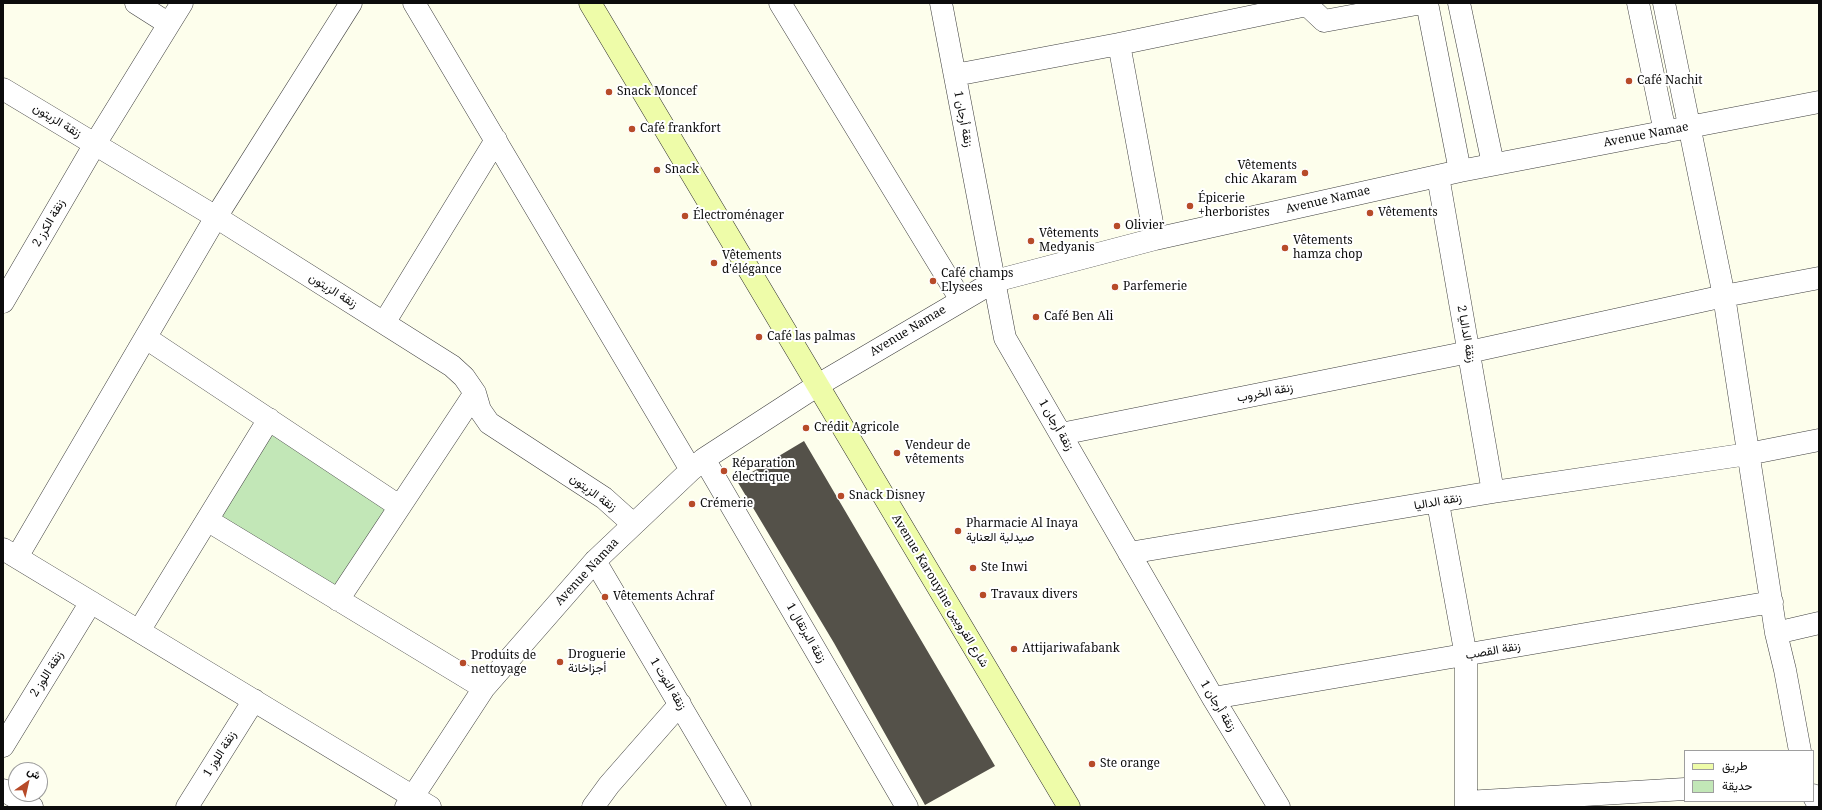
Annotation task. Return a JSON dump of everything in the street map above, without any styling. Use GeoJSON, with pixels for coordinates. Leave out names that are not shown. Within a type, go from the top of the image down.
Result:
{"type":"FeatureCollection","features":[{"type":"Feature","properties":{"kind":"street"},"geometry":{"type":"LineString","coordinates":[[136,3],[169,24]]}},
{"type":"Feature","properties":{"kind":"street","name":"زنقة الكرز 2"},"geometry":{"type":"LineString","coordinates":[[3,302],[95,144],[182,3]]}},
{"type":"Feature","properties":{"kind":"street"},"geometry":{"type":"LineString","coordinates":[[351,3],[216,217],[146,338],[10,553],[254,700],[409,801],[430,807]]}},
{"type":"Feature","properties":{"kind":"street","name":"زنقة البرتقال 1"},"geometry":{"type":"LineString","coordinates":[[414,3],[496,140],[698,465],[907,807]]}},
{"type":"Feature","properties":{"kind":"street","name":"Avenue Karouyine شارع القرويين"},"geometry":{"type":"LineString","coordinates":[[590,3],[1069,807]]}},
{"type":"Feature","properties":{"kind":"street"},"geometry":{"type":"LineString","coordinates":[[780,3],[961,300]]}},
{"type":"Feature","properties":{"kind":"street","name":"زنقة أرجان 1"},"geometry":{"type":"LineString","coordinates":[[941,3],[1005,338],[1213,698],[1279,807]]}},
{"type":"Feature","properties":{"kind":"street"},"geometry":{"type":"LineString","coordinates":[[955,75],[1119,44],[1307,4],[1324,22],[1422,3]]}},
{"type":"Feature","properties":{"kind":"street"},"geometry":{"type":"LineString","coordinates":[[1427,3],[1460,171]]}},
{"type":"Feature","properties":{"kind":"street"},"geometry":{"type":"LineString","coordinates":[[1459,3],[1492,164]]}},
{"type":"Feature","properties":{"kind":"street"},"geometry":{"type":"LineString","coordinates":[[1638,3],[1665,132]]}},
{"type":"Feature","properties":{"kind":"street"},"geometry":{"type":"LineString","coordinates":[[1664,3],[1724,296],[1776,633],[1785,670],[1800,750]]}},
{"type":"Feature","properties":{"kind":"street"},"geometry":{"type":"LineString","coordinates":[[1119,44],[1155,239]]}},
{"type":"Feature","properties":{"kind":"street","name":"زنقة الزيتون"},"geometry":{"type":"LineString","coordinates":[[3,89],[216,217],[452,366],[464,377],[474,393],[480,410],[489,423],[604,498],[633,524]]}},
{"type":"Feature","properties":{"kind":"street","name":"Avenue Namae"},"geometry":{"type":"LineString","coordinates":[[818,385],[994,281],[1155,239],[1492,164],[1819,102]]}},
{"type":"Feature","properties":{"kind":"street"},"geometry":{"type":"LineString","coordinates":[[384,323],[496,140]]}},
{"type":"Feature","properties":{"kind":"street","name":"زنقة الداليا 2"},"geometry":{"type":"LineString","coordinates":[[1438,176],[1493,492]]}},
{"type":"Feature","properties":{"kind":"street","name":"زنقة الخروب"},"geometry":{"type":"LineString","coordinates":[[1061,434],[1469,352],[1724,296],[1819,278]]}},
{"type":"Feature","properties":{"kind":"street"},"geometry":{"type":"LineString","coordinates":[[146,338],[399,506]]}},
{"type":"Feature","properties":{"kind":"street","name":"Avenue Namaa"},"geometry":{"type":"LineString","coordinates":[[409,801],[484,688],[595,561],[698,465],[818,385]]}},
{"type":"Feature","properties":{"kind":"street"},"geometry":{"type":"LineString","coordinates":[[338,600],[474,393]]}},
{"type":"Feature","properties":{"kind":"street"},"geometry":{"type":"LineString","coordinates":[[139,631],[269,419]]}},
{"type":"Feature","properties":{"kind":"street","name":"زنقة الداليا"},"geometry":{"type":"LineString","coordinates":[[1129,553],[1438,503],[1493,492],[1748,454],[1819,440]]}},
{"type":"Feature","properties":{"kind":"street"},"geometry":{"type":"LineString","coordinates":[[1438,503],[1466,656],[1466,805],[1684,790]]}},
{"type":"Feature","properties":{"kind":"street"},"geometry":{"type":"LineString","coordinates":[[207,520],[484,688]]}},
{"type":"Feature","properties":{"kind":"street","name":"زنقة التوت 1"},"geometry":{"type":"LineString","coordinates":[[595,561],[740,807]]}},
{"type":"Feature","properties":{"kind":"street","name":"زنقة اللوز 2"},"geometry":{"type":"LineString","coordinates":[[3,746],[92,602]]}},
{"type":"Feature","properties":{"kind":"street","name":"زنقة القصب"},"geometry":{"type":"LineString","coordinates":[[1213,698],[1466,656],[1772,602]]}},
{"type":"Feature","properties":{"kind":"street"},"geometry":{"type":"LineString","coordinates":[[1776,633],[1819,623]]}},
{"type":"Feature","properties":{"kind":"street","name":"زنقة اللوز 1"},"geometry":{"type":"LineString","coordinates":[[187,807],[254,700]]}},
{"type":"Feature","properties":{"kind":"street"},"geometry":{"type":"LineString","coordinates":[[593,807],[609,785],[680,704]]}},
{"type":"Feature","properties":{"kind":"street"},"geometry":{"type":"LineString","coordinates":[[3,790],[32,807]]}},
{"type":"Feature","properties":{"kind":"street"},"geometry":{"type":"LineString","coordinates":[[1814,797],[1819,806]]}},
{"type":"Feature","properties":{"kind":"green space"},"geometry":{"type":"Polygon","coordinates":[[[275,424],[397,506],[338,597],[214,521],[275,424]]]}},
{"type":"Feature","properties":{"kind":"building"},"geometry":{"type":"Polygon","coordinates":[[[804,441],[995,766],[925,805],[834,643],[737,481],[804,441]]]}},
{"type":"Feature","properties":{"kind":"place","name":"Café Nachit"},"geometry":{"type":"Point","coordinates":[1629,81]}},
{"type":"Feature","properties":{"kind":"place","name":"Snack Moncef"},"geometry":{"type":"Point","coordinates":[609,92]}},
{"type":"Feature","properties":{"kind":"place","name":"Café frankfort"},"geometry":{"type":"Point","coordinates":[632,129]}},
{"type":"Feature","properties":{"kind":"place","name":"Snack"},"geometry":{"type":"Point","coordinates":[657,170]}},
{"type":"Feature","properties":{"kind":"place","name":"Vêtements chic Akaram"},"geometry":{"type":"Point","coordinates":[1305,173]}},
{"type":"Feature","properties":{"kind":"place","name":"Épicerie +herboristes"},"geometry":{"type":"Point","coordinates":[1190,206]}},
{"type":"Feature","properties":{"kind":"place","name":"Vêtements"},"geometry":{"type":"Point","coordinates":[1370,213]}},
{"type":"Feature","properties":{"kind":"place","name":"Électroménager"},"geometry":{"type":"Point","coordinates":[685,216]}},
{"type":"Feature","properties":{"kind":"place","name":"Olivier"},"geometry":{"type":"Point","coordinates":[1117,226]}},
{"type":"Feature","properties":{"kind":"place","name":"Vêtements Medyanis"},"geometry":{"type":"Point","coordinates":[1031,241]}},
{"type":"Feature","properties":{"kind":"place","name":"Vêtements hamza chop"},"geometry":{"type":"Point","coordinates":[1285,248]}},
{"type":"Feature","properties":{"kind":"place","name":"Vêtements d'élégance"},"geometry":{"type":"Point","coordinates":[714,263]}},
{"type":"Feature","properties":{"kind":"place","name":"Café champs Elysees"},"geometry":{"type":"Point","coordinates":[933,281]}},
{"type":"Feature","properties":{"kind":"place","name":"Parfemerie"},"geometry":{"type":"Point","coordinates":[1115,287]}},
{"type":"Feature","properties":{"kind":"place","name":"Café Ben Ali"},"geometry":{"type":"Point","coordinates":[1036,317]}},
{"type":"Feature","properties":{"kind":"place","name":"Café las palmas"},"geometry":{"type":"Point","coordinates":[759,337]}},
{"type":"Feature","properties":{"kind":"place","name":"Crédit Agricole"},"geometry":{"type":"Point","coordinates":[806,428]}},
{"type":"Feature","properties":{"kind":"place","name":"Vendeur de vêtements"},"geometry":{"type":"Point","coordinates":[897,453]}},
{"type":"Feature","properties":{"kind":"place","name":"Réparation électrique"},"geometry":{"type":"Point","coordinates":[724,471]}},
{"type":"Feature","properties":{"kind":"place","name":"Snack Disney"},"geometry":{"type":"Point","coordinates":[841,496]}},
{"type":"Feature","properties":{"kind":"place","name":"Crémerie"},"geometry":{"type":"Point","coordinates":[692,504]}},
{"type":"Feature","properties":{"kind":"place","name":"Pharmacie Al Inaya صيدلية العناية"},"geometry":{"type":"Point","coordinates":[958,531]}},
{"type":"Feature","properties":{"kind":"place","name":"Ste Inwi"},"geometry":{"type":"Point","coordinates":[973,568]}},
{"type":"Feature","properties":{"kind":"place","name":"Travaux divers"},"geometry":{"type":"Point","coordinates":[983,595]}},
{"type":"Feature","properties":{"kind":"place","name":"Vêtements Achraf"},"geometry":{"type":"Point","coordinates":[605,597]}},
{"type":"Feature","properties":{"kind":"place","name":"Attijariwafabank"},"geometry":{"type":"Point","coordinates":[1014,649]}},
{"type":"Feature","properties":{"kind":"place","name":"Droguerie أجزاخانة"},"geometry":{"type":"Point","coordinates":[560,662]}},
{"type":"Feature","properties":{"kind":"place","name":"Produits de nettoyage"},"geometry":{"type":"Point","coordinates":[463,663]}},
{"type":"Feature","properties":{"kind":"place","name":"Ste orange"},"geometry":{"type":"Point","coordinates":[1092,764]}}]}
